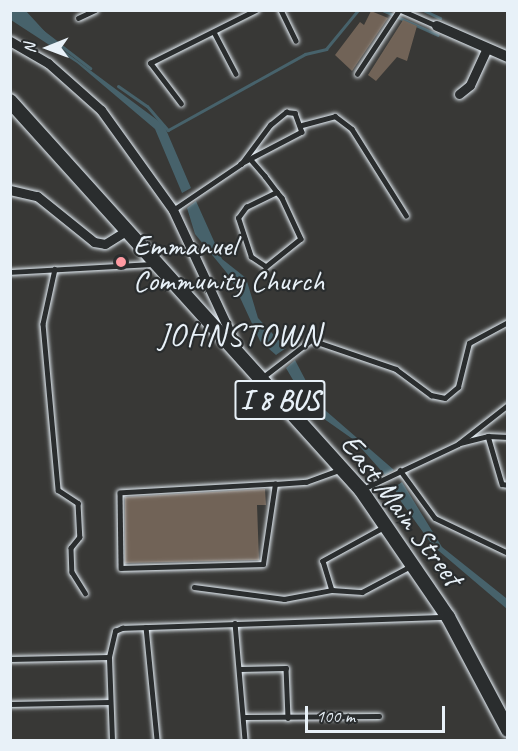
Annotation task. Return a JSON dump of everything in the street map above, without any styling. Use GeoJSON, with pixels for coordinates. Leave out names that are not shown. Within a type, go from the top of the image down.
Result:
{"type":"FeatureCollection","features":[{"type":"Feature","properties":{"kind":"main road","name":"East Main Street"},"geometry":{"type":"LineString","coordinates":[[10,100],[361,490],[448,617],[507,730]]}},
{"type":"Feature","properties":{"kind":"street"},"geometry":{"type":"LineString","coordinates":[[437,26],[507,57]]}},
{"type":"Feature","properties":{"kind":"street"},"geometry":{"type":"LineString","coordinates":[[10,41],[48,63],[101,110],[173,210],[243,360]]}},
{"type":"Feature","properties":{"kind":"street"},"geometry":{"type":"LineString","coordinates":[[459,94],[470,85],[487,48]]}},
{"type":"Feature","properties":{"kind":"street"},"geometry":{"type":"LineString","coordinates":[[10,190],[37,196],[94,242],[105,244],[126,231]]}},
{"type":"Feature","properties":{"kind":"lane"},"geometry":{"type":"LineString","coordinates":[[78,18],[95,10]]}},
{"type":"Feature","properties":{"kind":"lane"},"geometry":{"type":"LineString","coordinates":[[181,104],[150,63],[256,10]]}},
{"type":"Feature","properties":{"kind":"lane"},"geometry":{"type":"LineString","coordinates":[[281,10],[296,41]]}},
{"type":"Feature","properties":{"kind":"lane"},"geometry":{"type":"LineString","coordinates":[[357,74],[400,10],[437,26]]}},
{"type":"Feature","properties":{"kind":"lane"},"geometry":{"type":"LineString","coordinates":[[214,32],[236,74]]}},
{"type":"Feature","properties":{"kind":"lane"},"geometry":{"type":"LineString","coordinates":[[173,210],[184,200],[241,164],[252,161],[302,132],[302,126],[295,113],[286,112],[253,144],[241,164]]}},
{"type":"Feature","properties":{"kind":"lane"},"geometry":{"type":"LineString","coordinates":[[302,126],[335,116],[352,129],[406,215]]}},
{"type":"Feature","properties":{"kind":"lane"},"geometry":{"type":"LineString","coordinates":[[252,161],[277,192],[301,239],[266,267],[251,257],[238,218],[246,207],[277,192]]}},
{"type":"Feature","properties":{"kind":"lane"},"geometry":{"type":"LineString","coordinates":[[10,272],[157,264]]}},
{"type":"Feature","properties":{"kind":"lane"},"geometry":{"type":"LineString","coordinates":[[56,269],[43,324],[58,490],[78,503],[80,537],[70,548],[72,572],[86,593]]}},
{"type":"Feature","properties":{"kind":"lane"},"geometry":{"type":"LineString","coordinates":[[261,379],[311,340],[396,369],[435,398],[445,398],[458,387],[470,343],[507,322]]}},
{"type":"Feature","properties":{"kind":"lane"},"geometry":{"type":"LineString","coordinates":[[458,444],[507,405]]}},
{"type":"Feature","properties":{"kind":"lane"},"geometry":{"type":"LineString","coordinates":[[488,436],[502,484],[507,485]]}},
{"type":"Feature","properties":{"kind":"lane"},"geometry":{"type":"LineString","coordinates":[[361,490],[458,444],[488,436],[507,437]]}},
{"type":"Feature","properties":{"kind":"lane"},"geometry":{"type":"LineString","coordinates":[[275,484],[263,564],[121,568],[120,493],[306,482],[341,468]]}},
{"type":"Feature","properties":{"kind":"lane"},"geometry":{"type":"LineString","coordinates":[[400,470],[435,518],[506,552]]}},
{"type":"Feature","properties":{"kind":"lane"},"geometry":{"type":"LineString","coordinates":[[332,590],[323,561],[387,525]]}},
{"type":"Feature","properties":{"kind":"lane"},"geometry":{"type":"LineString","coordinates":[[194,588],[284,599],[332,590],[362,592],[414,565]]}},
{"type":"Feature","properties":{"kind":"lane"},"geometry":{"type":"LineString","coordinates":[[112,741],[108,657],[115,631],[236,622],[448,617]]}},
{"type":"Feature","properties":{"kind":"lane"},"geometry":{"type":"LineString","coordinates":[[236,622],[245,741]]}},
{"type":"Feature","properties":{"kind":"lane"},"geometry":{"type":"LineString","coordinates":[[146,627],[157,741]]}},
{"type":"Feature","properties":{"kind":"lane"},"geometry":{"type":"LineString","coordinates":[[10,659],[108,657]]}},
{"type":"Feature","properties":{"kind":"lane"},"geometry":{"type":"LineString","coordinates":[[240,669],[286,668],[288,718]]}},
{"type":"Feature","properties":{"kind":"lane"},"geometry":{"type":"LineString","coordinates":[[10,704],[110,702]]}},
{"type":"Feature","properties":{"kind":"lane"},"geometry":{"type":"LineString","coordinates":[[244,717],[379,716]]}},
{"type":"Feature","properties":{"kind":"water"},"geometry":{"type":"Polygon","coordinates":[[[10,11],[26,11],[59,47],[164,125],[191,188],[182,193],[155,129],[77,63],[11,20],[10,11]]]}},
{"type":"Feature","properties":{"kind":"water"},"geometry":{"type":"Polygon","coordinates":[[[196,201],[222,259],[246,278],[258,318],[286,348],[276,355],[260,341],[231,278],[195,234],[187,208],[196,201]]]}},
{"type":"Feature","properties":{"kind":"water"},"geometry":{"type":"Polygon","coordinates":[[[295,360],[318,404],[394,470],[385,475],[354,440],[310,409],[286,368],[295,360]]]}},
{"type":"Feature","properties":{"kind":"water"},"geometry":{"type":"Polygon","coordinates":[[[402,482],[442,547],[506,598],[507,609],[433,546],[397,496],[395,487],[402,482]]]}},
{"type":"Feature","properties":{"kind":"building"},"geometry":{"type":"Polygon","coordinates":[[[371,11],[388,18],[352,71],[335,55],[360,22],[364,25],[371,11]]]}},
{"type":"Feature","properties":{"kind":"building"},"geometry":{"type":"Polygon","coordinates":[[[403,20],[417,26],[407,61],[397,57],[376,81],[368,75],[403,20]]]}},
{"type":"Feature","properties":{"kind":"building"},"geometry":{"type":"Polygon","coordinates":[[[265,489],[266,505],[257,505],[259,560],[125,563],[125,497],[265,489]]]}},
{"type":"Feature","properties":{"kind":"waterway"},"geometry":{"type":"LineString","coordinates":[[118,86],[147,106],[168,130],[305,54],[326,49],[358,10]]}},
{"type":"Feature","properties":{"kind":"waterway"},"geometry":{"type":"LineString","coordinates":[[382,10],[438,35]]}},
{"type":"Feature","properties":{"kind":"waterway"},"geometry":{"type":"LineString","coordinates":[[423,10],[440,18]]}},
{"type":"Feature","properties":{"kind":"waterway"},"geometry":{"type":"LineString","coordinates":[[38,28],[90,68]]}},
{"type":"Feature","properties":{"kind":"place","name":"Emmanuel Community Church"},"geometry":{"type":"Point","coordinates":[121,262]}},
{"type":"Feature","properties":{"kind":"district","name":"JOHNSTOWN"},"geometry":{"type":"Point","coordinates":[240,335]}}]}
